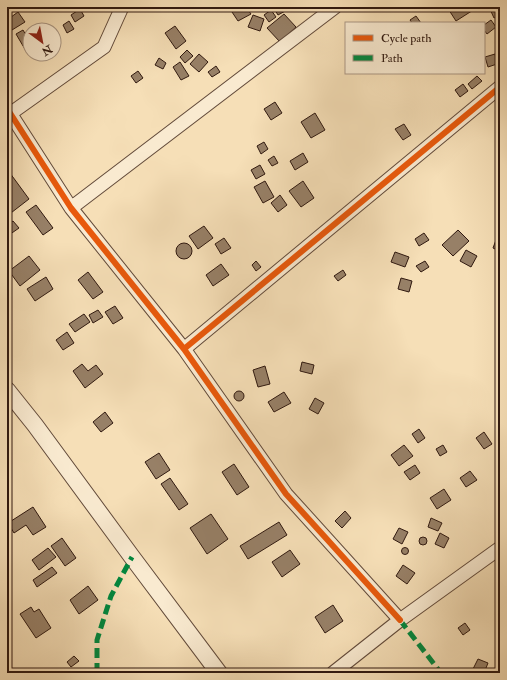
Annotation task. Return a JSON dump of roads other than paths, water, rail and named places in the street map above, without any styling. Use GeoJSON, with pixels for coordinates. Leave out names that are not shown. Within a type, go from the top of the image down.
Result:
{"type":"FeatureCollection","features":[{"type":"Feature","properties":{"kind":"street"},"geometry":{"type":"LineString","coordinates":[[122,7],[104,47],[9,114],[71,208],[184,349],[286,494],[400,620]]}},
{"type":"Feature","properties":{"kind":"street"},"geometry":{"type":"LineString","coordinates":[[71,208],[335,7]]}},
{"type":"Feature","properties":{"kind":"street"},"geometry":{"type":"LineString","coordinates":[[184,349],[500,87]]}},
{"type":"Feature","properties":{"kind":"street"},"geometry":{"type":"LineString","coordinates":[[7,390],[35,425],[219,673]]}},
{"type":"Feature","properties":{"kind":"street"},"geometry":{"type":"LineString","coordinates":[[333,673],[400,620],[500,548]]}}]}
